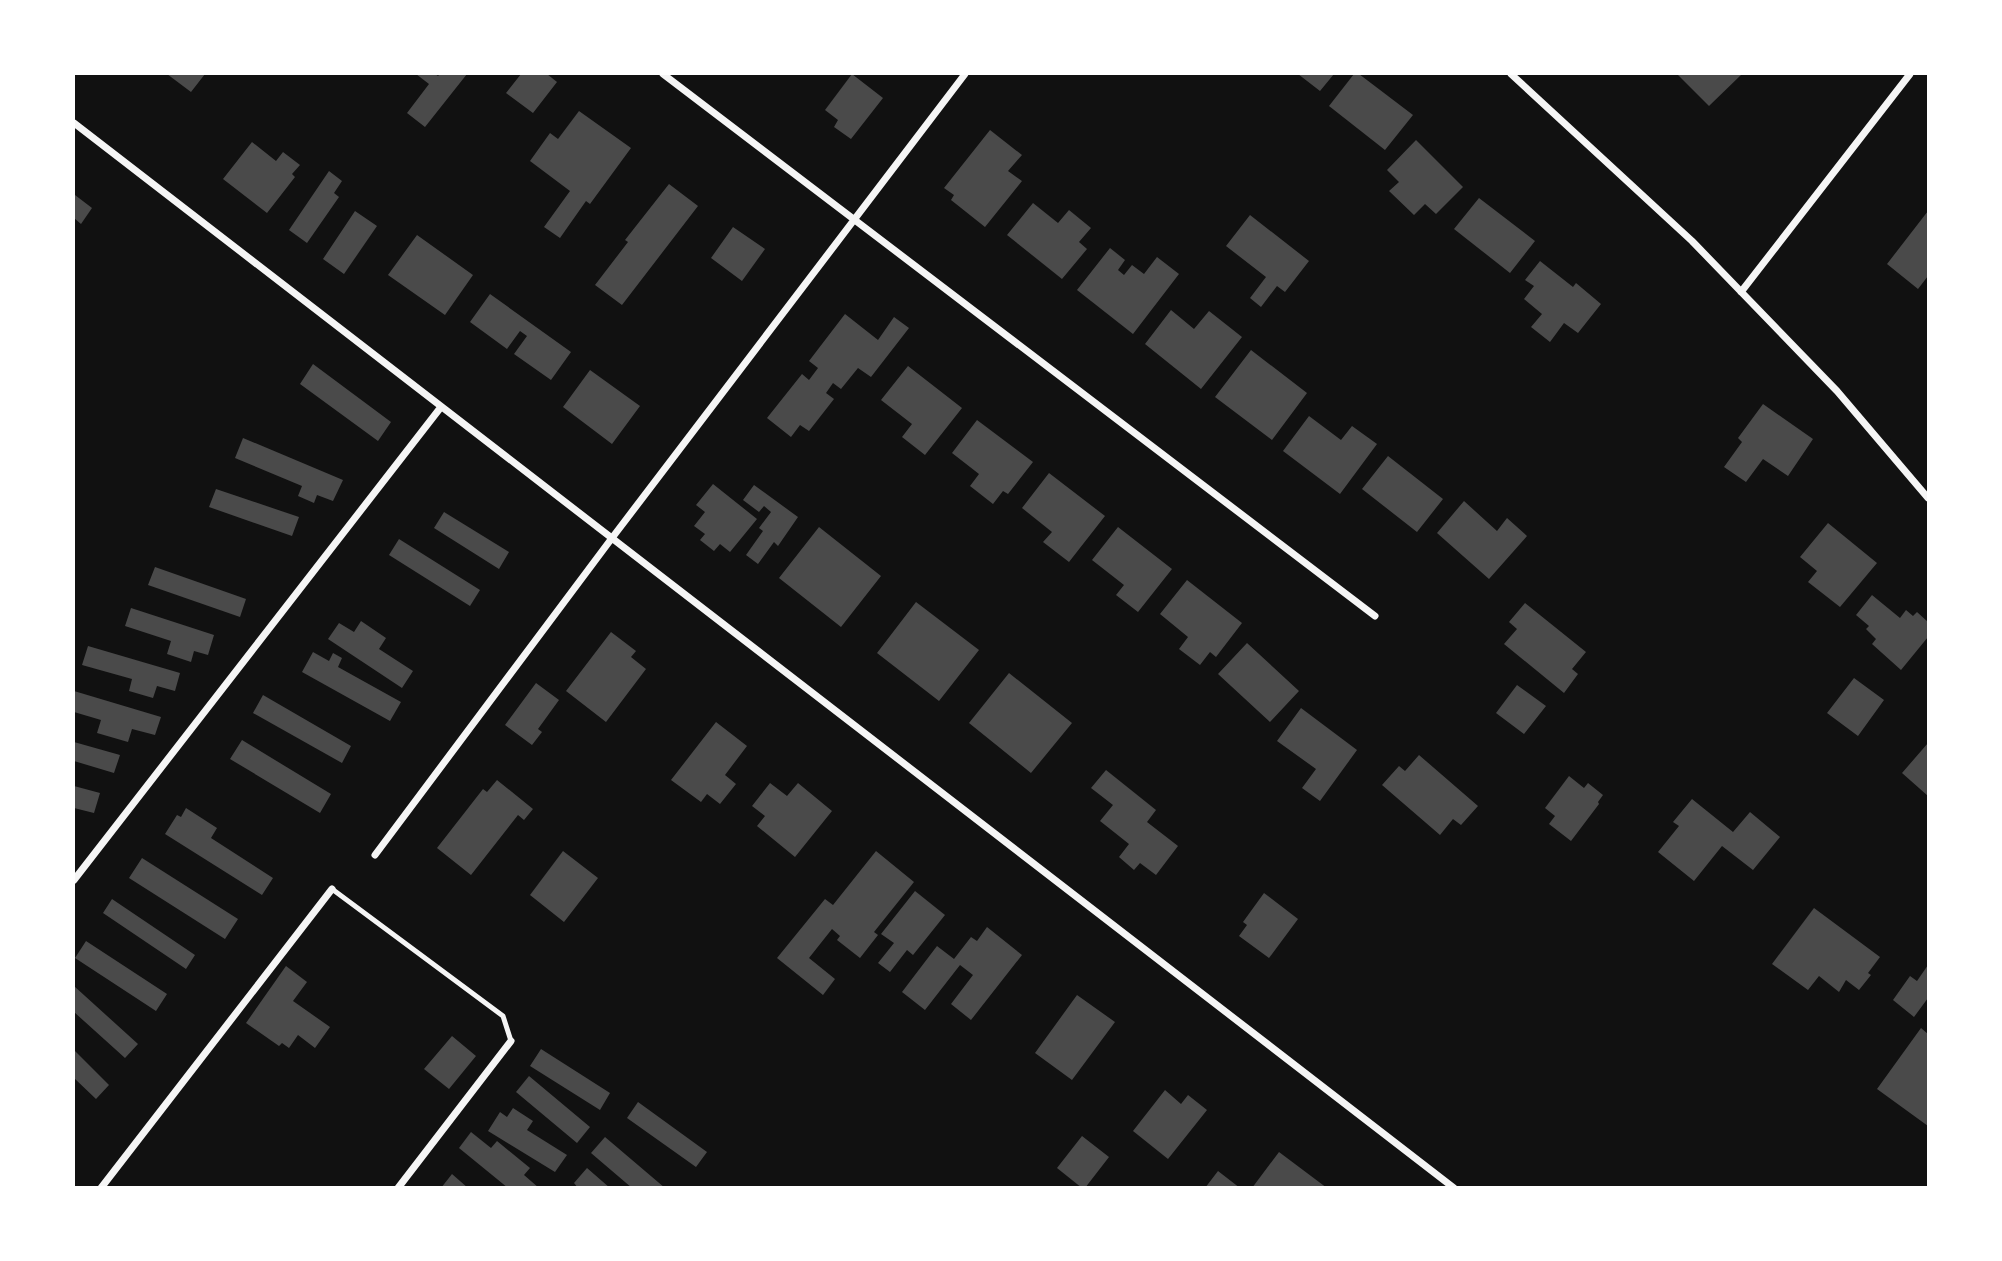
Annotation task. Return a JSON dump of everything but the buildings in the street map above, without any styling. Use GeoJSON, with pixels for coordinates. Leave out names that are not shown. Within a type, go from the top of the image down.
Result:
{"type":"FeatureCollection","features":[{"type":"Feature","properties":{"kind":"street"},"geometry":{"type":"LineString","coordinates":[[663,74],[1376,617]]}},
{"type":"Feature","properties":{"kind":"street"},"geometry":{"type":"LineString","coordinates":[[375,855],[965,74]]}},
{"type":"Feature","properties":{"kind":"street"},"geometry":{"type":"LineString","coordinates":[[1511,74],[1692,241],[1838,391],[1928,498]]}},
{"type":"Feature","properties":{"kind":"street"},"geometry":{"type":"LineString","coordinates":[[1741,292],[1910,74]]}},
{"type":"Feature","properties":{"kind":"street"},"geometry":{"type":"LineString","coordinates":[[74,123],[1454,1188]]}},
{"type":"Feature","properties":{"kind":"street"},"geometry":{"type":"LineString","coordinates":[[74,880],[441,407]]}},
{"type":"Feature","properties":{"kind":"street"},"geometry":{"type":"LineString","coordinates":[[101,1188],[332,889]]}},
{"type":"Feature","properties":{"kind":"street"},"geometry":{"type":"LineString","coordinates":[[398,1188],[512,1041]]}},
{"type":"Feature","properties":{"kind":"lane"},"geometry":{"type":"LineString","coordinates":[[332,889],[503,1016],[512,1041]]}}]}
